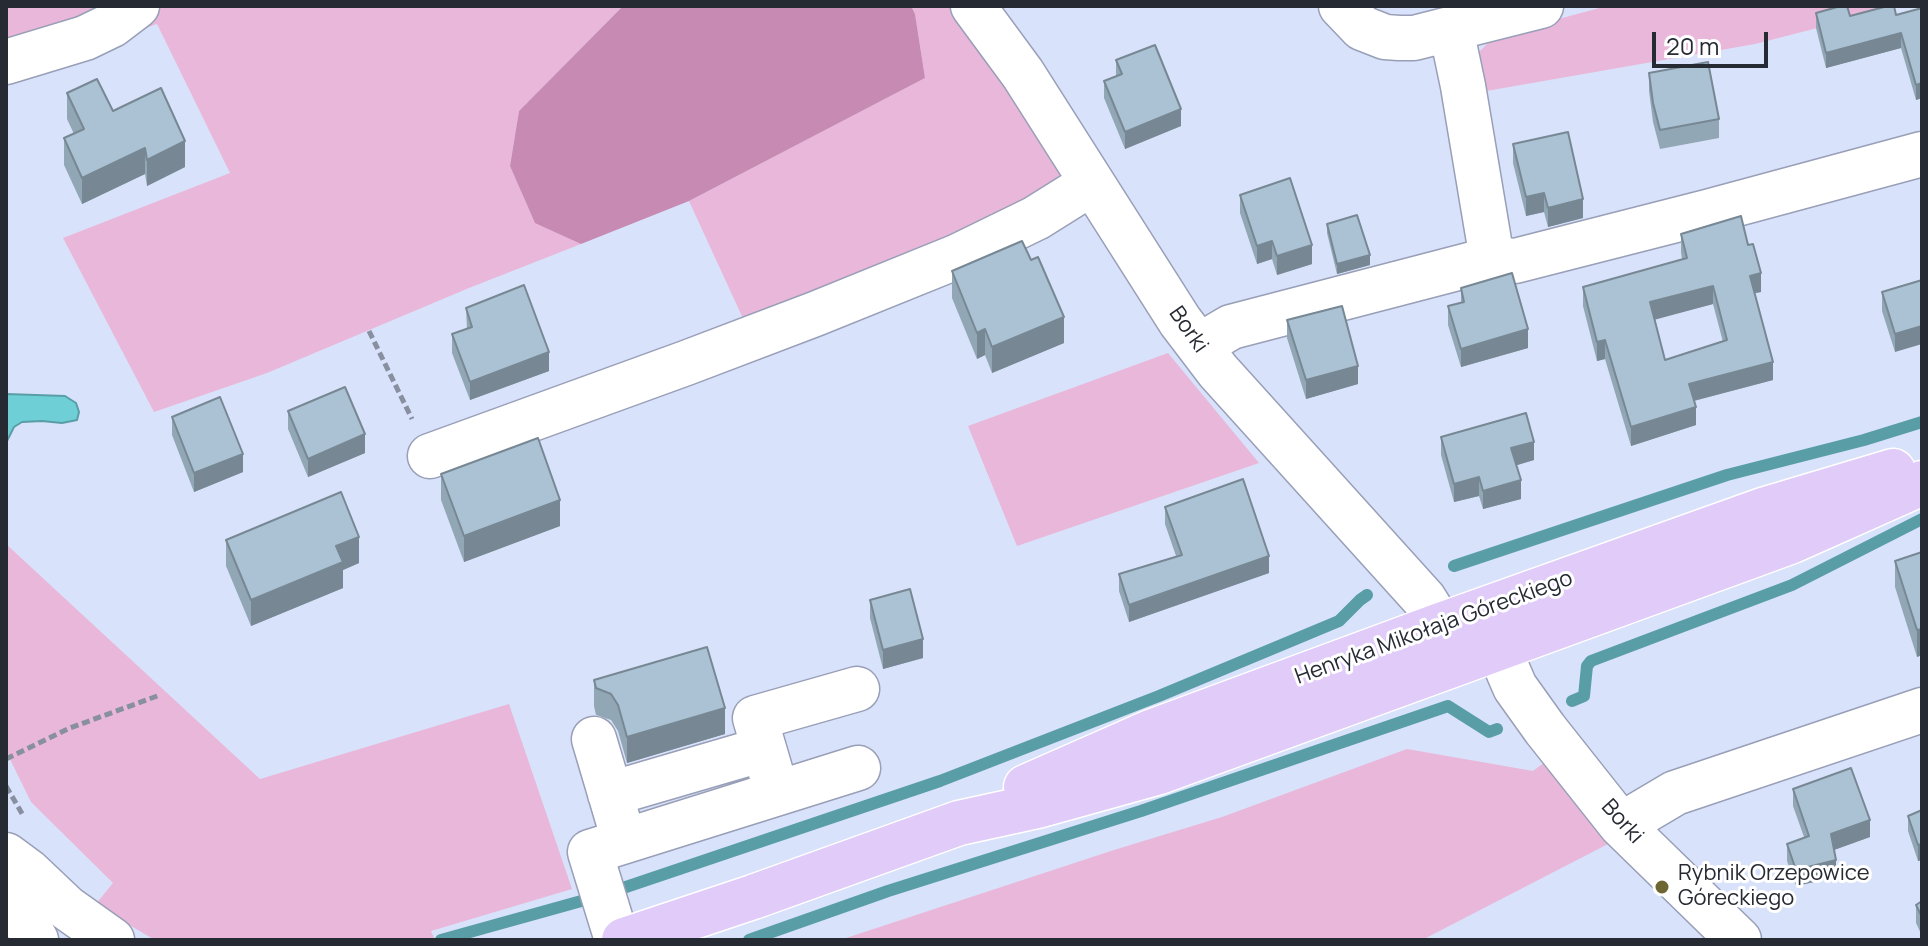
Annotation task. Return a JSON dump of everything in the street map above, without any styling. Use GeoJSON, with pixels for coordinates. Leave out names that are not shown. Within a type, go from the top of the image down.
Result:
{"type":"FeatureCollection","features":[{"type":"Feature","properties":{"kind":"main road","name":"Henryka Mikołaja Góreckiego"},"geometry":{"type":"LineString","coordinates":[[1490,630],[1766,509],[1922,463]]}},
{"type":"Feature","properties":{"kind":"main road","name":"Henryka Mikołaja Góreckiego"},"geometry":{"type":"LineString","coordinates":[[624,940],[959,823],[1029,785],[1151,732],[1792,541],[1922,483]]}},
{"type":"Feature","properties":{"kind":"street"},"geometry":{"type":"LineString","coordinates":[[6,62],[85,38],[112,25],[137,6]]}},
{"type":"Feature","properties":{"kind":"street","name":"Borki"},"geometry":{"type":"LineString","coordinates":[[973,6],[1023,74],[1180,321],[1218,371],[1410,583],[1429,607],[1446,645]]}},
{"type":"Feature","properties":{"kind":"street"},"geometry":{"type":"LineString","coordinates":[[1341,6],[1362,28],[1385,37],[1414,38],[1541,6]]}},
{"type":"Feature","properties":{"kind":"street"},"geometry":{"type":"LineString","coordinates":[[1451,29],[1492,259]]}},
{"type":"Feature","properties":{"kind":"street"},"geometry":{"type":"LineString","coordinates":[[1199,346],[1231,327],[1492,259],[1515,261],[1922,154]]}},
{"type":"Feature","properties":{"kind":"street"},"geometry":{"type":"LineString","coordinates":[[430,456],[715,352],[956,257],[1036,218],[1092,183]]}},
{"type":"Feature","properties":{"kind":"street","name":"Borki"},"geometry":{"type":"LineString","coordinates":[[1490,630],[1515,687],[1532,713],[1621,825],[1739,940]]}},
{"type":"Feature","properties":{"kind":"street"},"geometry":{"type":"LineString","coordinates":[[777,793],[755,718],[857,689]]}},
{"type":"Feature","properties":{"kind":"street"},"geometry":{"type":"LineString","coordinates":[[1621,825],[1675,793],[1922,710]]}},
{"type":"Feature","properties":{"kind":"street"},"geometry":{"type":"LineString","coordinates":[[594,739],[624,842]]}},
{"type":"Feature","properties":{"kind":"street"},"geometry":{"type":"LineString","coordinates":[[610,794],[764,749]]}},
{"type":"Feature","properties":{"kind":"street"},"geometry":{"type":"LineString","coordinates":[[617,940],[590,852],[858,768]]}},
{"type":"Feature","properties":{"kind":"street"},"geometry":{"type":"LineString","coordinates":[[6,855],[67,908],[112,940]]}},
{"type":"Feature","properties":{"kind":"street"},"geometry":{"type":"LineString","coordinates":[[6,892],[36,940]]}},
{"type":"Feature","properties":{"kind":"path"},"geometry":{"type":"LineString","coordinates":[[369,331],[430,456]]}},
{"type":"Feature","properties":{"kind":"path"},"geometry":{"type":"LineString","coordinates":[[6,759],[70,728],[160,695]]}},
{"type":"Feature","properties":{"kind":"shaded area"},"geometry":{"type":"Polygon","coordinates":[[[6,6],[623,6],[519,111],[510,166],[535,222],[581,244],[267,373],[154,412],[63,238],[230,173],[157,24],[6,76],[6,6]]]}},
{"type":"Feature","properties":{"kind":"shaded area"},"geometry":{"type":"Polygon","coordinates":[[[623,6],[911,6],[925,78],[689,201],[581,244],[535,223],[510,166],[519,111],[623,6]]]}},
{"type":"Feature","properties":{"kind":"shaded area"},"geometry":{"type":"Polygon","coordinates":[[[911,6],[951,6],[1005,76],[1074,181],[961,241],[746,325],[689,201],[925,78],[911,6]]]}},
{"type":"Feature","properties":{"kind":"shaded area"},"geometry":{"type":"Polygon","coordinates":[[[1607,6],[1903,6],[1755,44],[1475,93],[1472,59],[1495,36],[1607,6]]]}},
{"type":"Feature","properties":{"kind":"shaded area"},"geometry":{"type":"Polygon","coordinates":[[[1168,353],[1259,463],[1017,546],[968,426],[1168,353]]]}},
{"type":"Feature","properties":{"kind":"shaded area"},"geometry":{"type":"Polygon","coordinates":[[[6,394],[65,396],[76,403],[79,412],[77,420],[62,423],[22,422],[14,427],[6,443],[6,394]]]}},
{"type":"Feature","properties":{"kind":"shaded area"},"geometry":{"type":"Polygon","coordinates":[[[6,544],[260,779],[509,704],[572,889],[431,931],[435,940],[155,940],[95,905],[113,883],[31,802],[6,751],[6,544]]]}},
{"type":"Feature","properties":{"kind":"shaded area"},"geometry":{"type":"Polygon","coordinates":[[[1407,749],[1533,771],[1545,762],[1608,844],[1422,940],[840,940],[1222,817],[1407,749]]]}},
{"type":"Feature","properties":{"kind":"building"},"geometry":{"type":"Polygon","coordinates":[[[1847,6],[1850,16],[1888,6],[1894,6],[1896,15],[1922,8],[1922,83],[1916,85],[1901,33],[1826,53],[1816,13],[1847,6]]]}},
{"type":"Feature","properties":{"kind":"building"},"geometry":{"type":"Polygon","coordinates":[[[1155,45],[1181,109],[1125,132],[1104,81],[1122,74],[1116,60],[1155,45]]]}},
{"type":"Feature","properties":{"kind":"building"},"geometry":{"type":"Polygon","coordinates":[[[1708,62],[1719,119],[1660,130],[1649,73],[1708,62]]]}},
{"type":"Feature","properties":{"kind":"building"},"geometry":{"type":"Polygon","coordinates":[[[97,79],[113,111],[161,88],[185,141],[147,160],[145,148],[82,178],[64,138],[84,129],[67,93],[97,79]]]}},
{"type":"Feature","properties":{"kind":"building"},"geometry":{"type":"Polygon","coordinates":[[[1568,132],[1583,199],[1548,208],[1544,193],[1526,197],[1513,144],[1568,132]]]}},
{"type":"Feature","properties":{"kind":"building"},"geometry":{"type":"Polygon","coordinates":[[[1290,178],[1312,245],[1277,256],[1272,241],[1257,246],[1240,195],[1290,178]]]}},
{"type":"Feature","properties":{"kind":"building"},"geometry":{"type":"Polygon","coordinates":[[[1357,215],[1370,255],[1337,264],[1327,224],[1357,215]]]}},
{"type":"Feature","properties":{"kind":"building"},"geometry":{"type":"Polygon","coordinates":[[[1741,216],[1748,245],[1753,244],[1761,273],[1750,276],[1773,362],[1689,384],[1696,407],[1631,427],[1605,340],[1597,342],[1583,287],[1687,258],[1681,234],[1741,216]],[[1713,286],[1650,302],[1665,360],[1727,340],[1713,286]]]}},
{"type":"Feature","properties":{"kind":"building"},"geometry":{"type":"Polygon","coordinates":[[[1022,241],[1031,260],[1038,257],[1064,317],[992,347],[985,329],[977,333],[952,271],[1022,241]]]}},
{"type":"Feature","properties":{"kind":"building"},"geometry":{"type":"Polygon","coordinates":[[[1512,273],[1528,329],[1461,349],[1448,306],[1464,302],[1461,288],[1512,273]]]}},
{"type":"Feature","properties":{"kind":"building"},"geometry":{"type":"Polygon","coordinates":[[[1922,280],[1922,326],[1895,334],[1882,292],[1922,280]]]}},
{"type":"Feature","properties":{"kind":"building"},"geometry":{"type":"Polygon","coordinates":[[[524,285],[549,352],[470,382],[452,334],[472,327],[466,308],[524,285]]]}},
{"type":"Feature","properties":{"kind":"building"},"geometry":{"type":"Polygon","coordinates":[[[1342,306],[1358,366],[1306,380],[1287,320],[1342,306]]]}},
{"type":"Feature","properties":{"kind":"building"},"geometry":{"type":"Polygon","coordinates":[[[345,387],[365,434],[308,459],[288,411],[345,387]]]}},
{"type":"Feature","properties":{"kind":"building"},"geometry":{"type":"Polygon","coordinates":[[[220,397],[243,454],[194,473],[172,417],[220,397]]]}},
{"type":"Feature","properties":{"kind":"building"},"geometry":{"type":"Polygon","coordinates":[[[1526,413],[1534,442],[1511,448],[1521,480],[1483,491],[1479,477],[1454,484],[1441,437],[1526,413]]]}},
{"type":"Feature","properties":{"kind":"building"},"geometry":{"type":"Polygon","coordinates":[[[538,438],[560,500],[464,536],[441,474],[538,438]]]}},
{"type":"Feature","properties":{"kind":"building"},"geometry":{"type":"Polygon","coordinates":[[[1243,479],[1269,556],[1129,605],[1119,574],[1182,555],[1165,507],[1243,479]]]}},
{"type":"Feature","properties":{"kind":"building"},"geometry":{"type":"Polygon","coordinates":[[[341,492],[359,537],[336,546],[343,562],[251,600],[226,540],[341,492]]]}},
{"type":"Feature","properties":{"kind":"building"},"geometry":{"type":"Polygon","coordinates":[[[1922,552],[1922,629],[1917,630],[1895,561],[1922,552]]]}},
{"type":"Feature","properties":{"kind":"building"},"geometry":{"type":"Polygon","coordinates":[[[910,589],[923,639],[883,650],[870,600],[910,589]]]}},
{"type":"Feature","properties":{"kind":"building"},"geometry":{"type":"Polygon","coordinates":[[[707,647],[725,708],[627,737],[618,705],[611,694],[596,688],[594,680],[707,647]]]}},
{"type":"Feature","properties":{"kind":"building"},"geometry":{"type":"Polygon","coordinates":[[[1851,768],[1870,820],[1831,834],[1836,860],[1796,870],[1787,844],[1809,836],[1793,789],[1851,768]]]}},
{"type":"Feature","properties":{"kind":"building"},"geometry":{"type":"Polygon","coordinates":[[[1922,810],[1922,844],[1918,845],[1908,816],[1922,810]]]}},
{"type":"Feature","properties":{"kind":"building"},"geometry":{"type":"Polygon","coordinates":[[[1922,901],[1922,917],[1916,905],[1922,901]]]}},
{"type":"Feature","properties":{"kind":"waterway"},"geometry":{"type":"LineString","coordinates":[[1454,566],[1727,475],[1922,422]]}},
{"type":"Feature","properties":{"kind":"waterway"},"geometry":{"type":"LineString","coordinates":[[1572,701],[1584,696],[1587,666],[1591,661],[1792,585],[1922,519]]}},
{"type":"Feature","properties":{"kind":"waterway"},"geometry":{"type":"LineString","coordinates":[[620,889],[940,781],[1159,696],[1339,621],[1367,595]]}},
{"type":"Feature","properties":{"kind":"waterway"},"geometry":{"type":"LineString","coordinates":[[749,940],[1448,706],[1489,732],[1497,729]]}},
{"type":"Feature","properties":{"kind":"waterway"},"geometry":{"type":"LineString","coordinates":[[441,940],[585,900]]}},
{"type":"Feature","properties":{"kind":"place","name":"Rybnik Orzepowice Góreckiego"},"geometry":{"type":"Point","coordinates":[1662,887]}}]}
